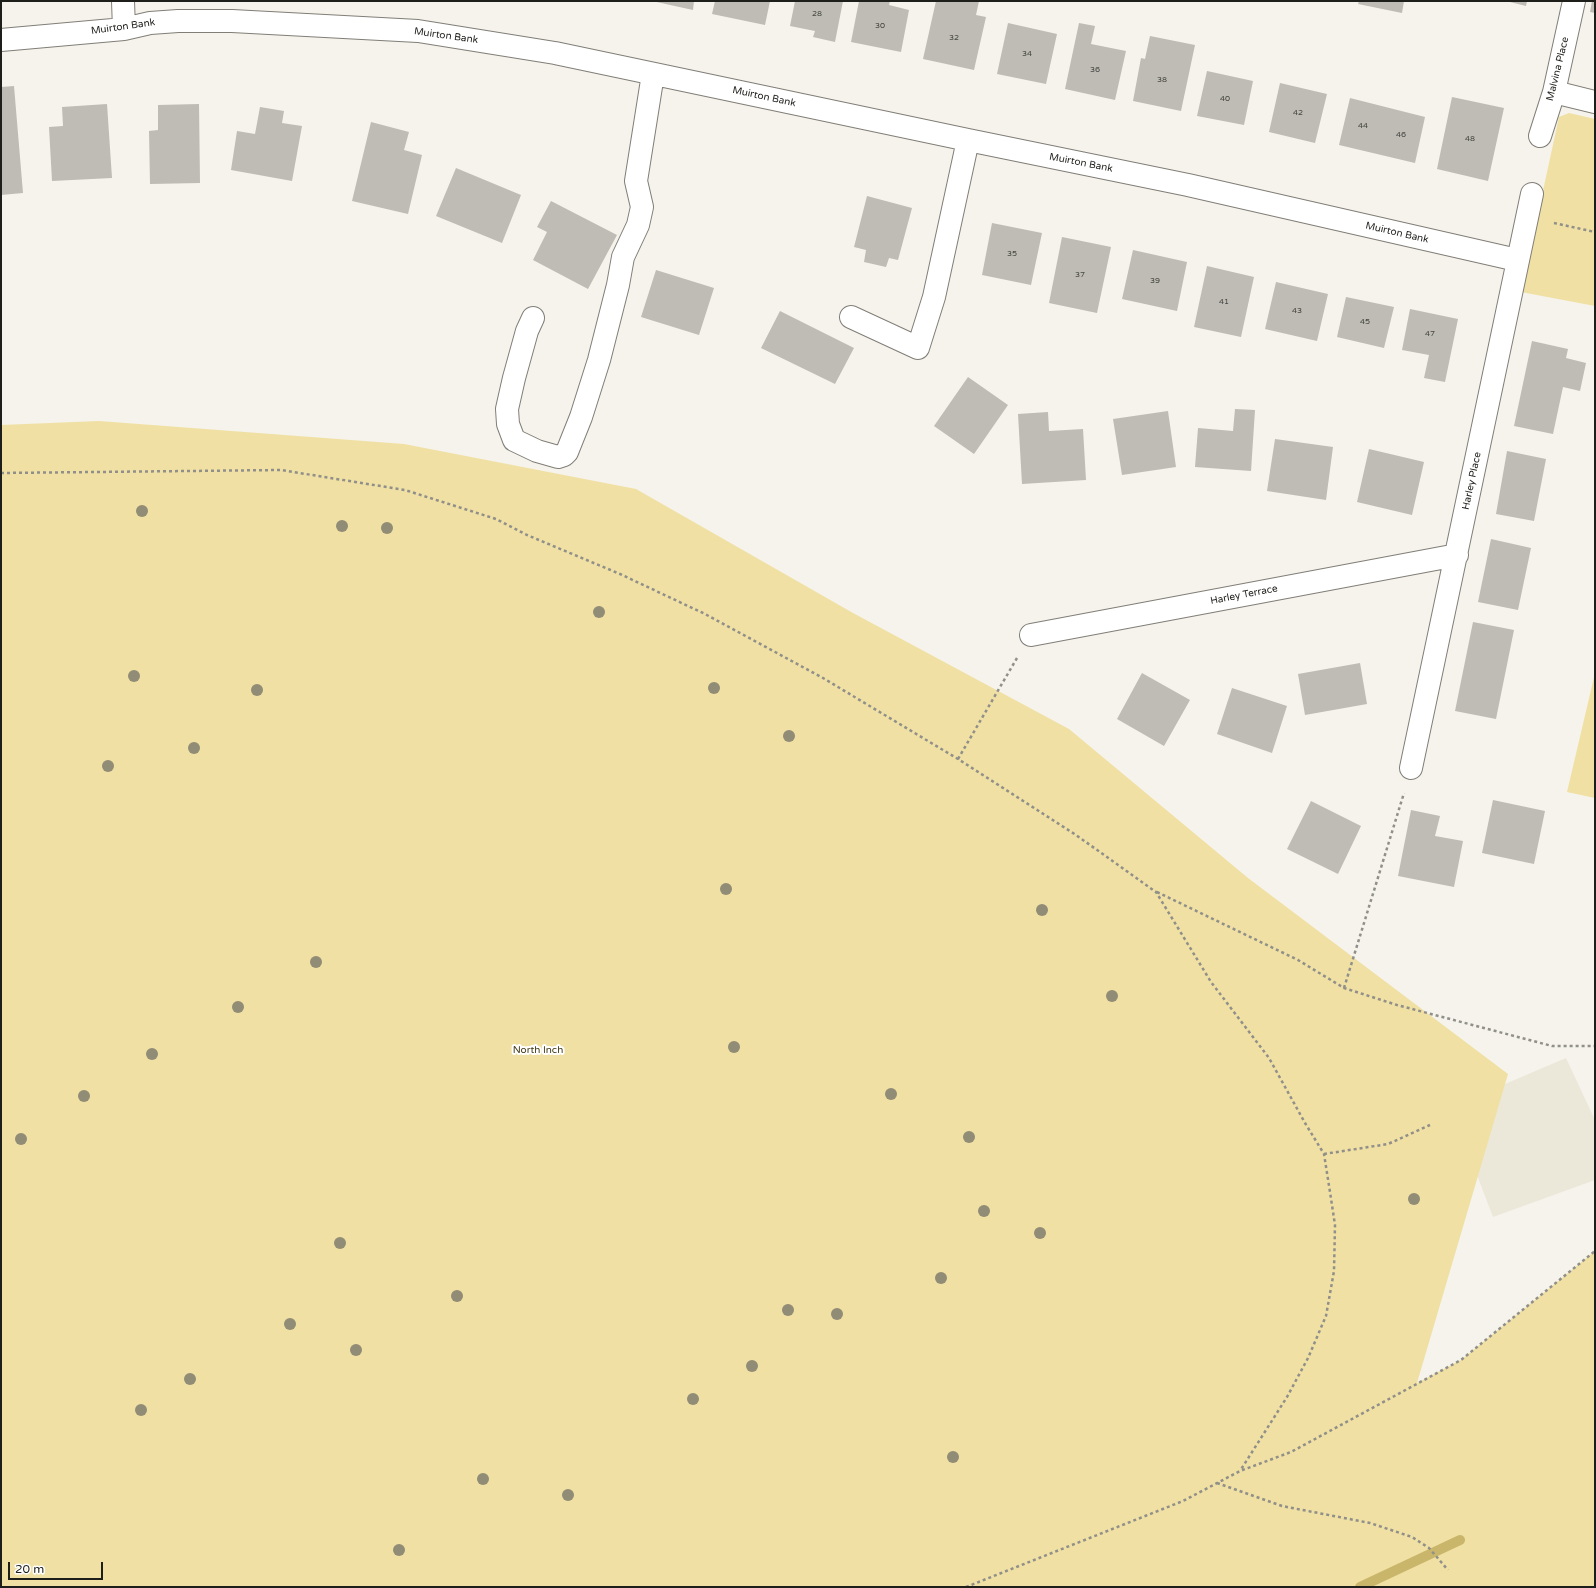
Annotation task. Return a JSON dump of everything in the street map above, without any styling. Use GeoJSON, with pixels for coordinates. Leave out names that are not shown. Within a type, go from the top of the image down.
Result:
{"type":"FeatureCollection","features":[{"type":"Feature","properties":{"kind":"street"},"geometry":{"type":"LineString","coordinates":[[123,1],[124,29]]}},
{"type":"Feature","properties":{"kind":"street","name":"Malvina Place"},"geometry":{"type":"LineString","coordinates":[[1540,136],[1554,92],[1574,1]]}},
{"type":"Feature","properties":{"kind":"street","name":"Muirton Bank"},"geometry":{"type":"LineString","coordinates":[[1,40],[124,29],[150,23],[178,21],[232,21],[418,31],[556,53],[1188,185],[1517,260]]}},
{"type":"Feature","properties":{"kind":"street"},"geometry":{"type":"LineString","coordinates":[[533,318],[527,331],[514,378],[507,409],[508,424],[514,440],[537,451],[558,457],[564,456],[581,417],[599,360],[618,285],[622,257],[638,226],[642,206],[636,181],[653,74]]}},
{"type":"Feature","properties":{"kind":"street"},"geometry":{"type":"LineString","coordinates":[[1554,92],[1595,102]]}},
{"type":"Feature","properties":{"kind":"street"},"geometry":{"type":"LineString","coordinates":[[851,317],[918,348],[934,298],[968,140]]}},
{"type":"Feature","properties":{"kind":"street","name":"Harley Place"},"geometry":{"type":"LineString","coordinates":[[1411,768],[1532,194]]}},
{"type":"Feature","properties":{"kind":"street","name":"Harley Terrace"},"geometry":{"type":"LineString","coordinates":[[1030,635],[1457,555]]}},
{"type":"Feature","properties":{"kind":"path"},"geometry":{"type":"LineString","coordinates":[[1528,218],[1595,232]]}},
{"type":"Feature","properties":{"kind":"path"},"geometry":{"type":"LineString","coordinates":[[1,473],[281,470],[404,490],[496,519],[527,535],[620,574],[705,614],[823,678],[958,759],[1076,835],[1156,892],[1298,960],[1344,988],[1397,1005],[1552,1046],[1595,1046]]}},
{"type":"Feature","properties":{"kind":"path"},"geometry":{"type":"LineString","coordinates":[[958,759],[1030,635]]}},
{"type":"Feature","properties":{"kind":"path"},"geometry":{"type":"LineString","coordinates":[[1344,988],[1411,768]]}},
{"type":"Feature","properties":{"kind":"path"},"geometry":{"type":"LineString","coordinates":[[1156,892],[1211,982],[1269,1058],[1324,1154],[1335,1226],[1334,1271],[1326,1316],[1308,1358],[1287,1397],[1240,1471]]}},
{"type":"Feature","properties":{"kind":"path"},"geometry":{"type":"LineString","coordinates":[[1324,1154],[1388,1144],[1430,1125]]}},
{"type":"Feature","properties":{"kind":"path"},"geometry":{"type":"LineString","coordinates":[[966,1587],[1182,1501],[1240,1471],[1291,1452],[1461,1360],[1595,1251]]}},
{"type":"Feature","properties":{"kind":"path"},"geometry":{"type":"LineString","coordinates":[[1217,1483],[1282,1506],[1370,1523],[1412,1537],[1429,1548],[1448,1570]]}},
{"type":"Feature","properties":{"kind":"shaded area"},"geometry":{"type":"Polygon","coordinates":[[[1566,1058],[1595,1120],[1595,1180],[1493,1217],[1451,1107],[1566,1058]]]}},
{"type":"Feature","properties":{"kind":"green space"},"geometry":{"type":"Polygon","coordinates":[[[1569,113],[1595,119],[1595,306],[1521,292],[1559,117],[1569,113]]]}},
{"type":"Feature","properties":{"kind":"green space","name":"North Inch"},"geometry":{"type":"Polygon","coordinates":[[[99,421],[404,444],[636,489],[853,613],[1069,729],[1248,878],[1508,1074],[1417,1383],[1461,1360],[1595,1251],[1595,1587],[1,1587],[1,425],[99,421]]]}},
{"type":"Feature","properties":{"kind":"green space"},"geometry":{"type":"Polygon","coordinates":[[[1595,673],[1595,798],[1567,792],[1595,673]]]}},
{"type":"Feature","properties":{"kind":"building"},"geometry":{"type":"Polygon","coordinates":[[[652,1],[694,1],[693,10],[652,1]]]}},
{"type":"Feature","properties":{"kind":"building"},"geometry":{"type":"Polygon","coordinates":[[[715,1],[770,1],[765,25],[712,14],[715,1]]]}},
{"type":"Feature","properties":{"kind":"building"},"geometry":{"type":"Polygon","coordinates":[[[795,1],[843,1],[835,42],[813,37],[815,31],[790,26],[795,1]]]}},
{"type":"Feature","properties":{"kind":"building"},"geometry":{"type":"Polygon","coordinates":[[[859,1],[890,1],[889,5],[909,10],[901,52],[851,42],[859,1]]]}},
{"type":"Feature","properties":{"kind":"building"},"geometry":{"type":"Polygon","coordinates":[[[936,1],[979,1],[976,15],[986,17],[974,70],[923,59],[936,1]]]}},
{"type":"Feature","properties":{"kind":"building"},"geometry":{"type":"Polygon","coordinates":[[[1359,1],[1404,1],[1402,13],[1358,4],[1359,1]]]}},
{"type":"Feature","properties":{"kind":"building"},"geometry":{"type":"Polygon","coordinates":[[[1506,1],[1527,1],[1526,6],[1506,1]]]}},
{"type":"Feature","properties":{"kind":"building"},"geometry":{"type":"Polygon","coordinates":[[[1592,1],[1595,1],[1595,13],[1590,12],[1592,1]]]}},
{"type":"Feature","properties":{"kind":"building"},"geometry":{"type":"Polygon","coordinates":[[[1008,23],[1057,34],[1046,84],[997,74],[1008,23]]]}},
{"type":"Feature","properties":{"kind":"building"},"geometry":{"type":"Polygon","coordinates":[[[1079,23],[1095,26],[1091,44],[1126,51],[1115,100],[1065,89],[1079,23]]]}},
{"type":"Feature","properties":{"kind":"building"},"geometry":{"type":"Polygon","coordinates":[[[1150,36],[1195,45],[1181,111],[1133,101],[1141,58],[1145,59],[1150,36]]]}},
{"type":"Feature","properties":{"kind":"building"},"geometry":{"type":"Polygon","coordinates":[[[1207,71],[1253,81],[1244,125],[1197,116],[1207,71]]]}},
{"type":"Feature","properties":{"kind":"building"},"geometry":{"type":"Polygon","coordinates":[[[1280,83],[1327,94],[1315,143],[1269,132],[1280,83]]]}},
{"type":"Feature","properties":{"kind":"building"},"geometry":{"type":"Polygon","coordinates":[[[14,86],[23,193],[1,195],[1,87],[14,86]]]}},
{"type":"Feature","properties":{"kind":"building"},"geometry":{"type":"Polygon","coordinates":[[[1452,97],[1504,108],[1488,181],[1437,169],[1452,97]]]}},
{"type":"Feature","properties":{"kind":"building"},"geometry":{"type":"Polygon","coordinates":[[[1350,98],[1425,117],[1415,163],[1339,145],[1350,98]]]}},
{"type":"Feature","properties":{"kind":"building"},"geometry":{"type":"Polygon","coordinates":[[[107,104],[112,178],[52,181],[49,127],[63,126],[62,107],[107,104]]]}},
{"type":"Feature","properties":{"kind":"building"},"geometry":{"type":"Polygon","coordinates":[[[199,104],[200,183],[150,184],[149,131],[158,130],[158,105],[199,104]]]}},
{"type":"Feature","properties":{"kind":"building"},"geometry":{"type":"Polygon","coordinates":[[[260,107],[284,111],[282,123],[302,126],[292,181],[231,170],[237,131],[255,134],[260,107]]]}},
{"type":"Feature","properties":{"kind":"building"},"geometry":{"type":"Polygon","coordinates":[[[371,122],[409,132],[404,150],[422,155],[408,214],[352,201],[371,122]]]}},
{"type":"Feature","properties":{"kind":"building"},"geometry":{"type":"Polygon","coordinates":[[[456,168],[521,195],[502,243],[436,216],[456,168]]]}},
{"type":"Feature","properties":{"kind":"building"},"geometry":{"type":"Polygon","coordinates":[[[867,196],[912,208],[898,260],[889,258],[886,267],[864,262],[866,250],[854,247],[867,196]]]}},
{"type":"Feature","properties":{"kind":"building"},"geometry":{"type":"Polygon","coordinates":[[[551,201],[617,235],[588,289],[533,260],[547,232],[537,227],[551,201]]]}},
{"type":"Feature","properties":{"kind":"building"},"geometry":{"type":"Polygon","coordinates":[[[992,223],[1042,233],[1031,285],[982,275],[992,223]]]}},
{"type":"Feature","properties":{"kind":"building"},"geometry":{"type":"Polygon","coordinates":[[[1062,237],[1111,247],[1097,313],[1049,303],[1062,237]]]}},
{"type":"Feature","properties":{"kind":"building"},"geometry":{"type":"Polygon","coordinates":[[[1133,250],[1187,262],[1177,311],[1122,299],[1133,250]]]}},
{"type":"Feature","properties":{"kind":"building"},"geometry":{"type":"Polygon","coordinates":[[[1207,266],[1254,277],[1241,337],[1194,327],[1207,266]]]}},
{"type":"Feature","properties":{"kind":"building"},"geometry":{"type":"Polygon","coordinates":[[[656,270],[714,288],[699,335],[641,317],[656,270]]]}},
{"type":"Feature","properties":{"kind":"building"},"geometry":{"type":"Polygon","coordinates":[[[1276,282],[1328,294],[1317,341],[1265,329],[1276,282]]]}},
{"type":"Feature","properties":{"kind":"building"},"geometry":{"type":"Polygon","coordinates":[[[1346,297],[1394,307],[1384,348],[1337,337],[1346,297]]]}},
{"type":"Feature","properties":{"kind":"building"},"geometry":{"type":"Polygon","coordinates":[[[1410,309],[1458,319],[1445,382],[1424,378],[1429,355],[1402,350],[1410,309]]]}},
{"type":"Feature","properties":{"kind":"building"},"geometry":{"type":"Polygon","coordinates":[[[780,311],[854,348],[835,384],[761,348],[780,311]]]}},
{"type":"Feature","properties":{"kind":"building"},"geometry":{"type":"Polygon","coordinates":[[[1532,341],[1568,349],[1566,358],[1586,363],[1580,391],[1563,387],[1553,434],[1514,426],[1532,341]]]}},
{"type":"Feature","properties":{"kind":"building"},"geometry":{"type":"Polygon","coordinates":[[[968,377],[1008,405],[974,454],[934,426],[968,377]]]}},
{"type":"Feature","properties":{"kind":"building"},"geometry":{"type":"Polygon","coordinates":[[[1235,409],[1255,410],[1251,471],[1195,467],[1198,428],[1233,431],[1235,409]]]}},
{"type":"Feature","properties":{"kind":"building"},"geometry":{"type":"Polygon","coordinates":[[[1168,411],[1176,467],[1122,475],[1113,419],[1168,411]]]}},
{"type":"Feature","properties":{"kind":"building"},"geometry":{"type":"Polygon","coordinates":[[[1048,412],[1049,431],[1083,429],[1086,480],[1022,484],[1018,414],[1048,412]]]}},
{"type":"Feature","properties":{"kind":"building"},"geometry":{"type":"Polygon","coordinates":[[[1275,439],[1333,447],[1326,500],[1267,491],[1275,439]]]}},
{"type":"Feature","properties":{"kind":"building"},"geometry":{"type":"Polygon","coordinates":[[[1369,449],[1424,462],[1412,515],[1357,502],[1369,449]]]}},
{"type":"Feature","properties":{"kind":"building"},"geometry":{"type":"Polygon","coordinates":[[[1507,451],[1546,459],[1534,521],[1496,514],[1507,451]]]}},
{"type":"Feature","properties":{"kind":"building"},"geometry":{"type":"Polygon","coordinates":[[[1491,539],[1531,548],[1518,610],[1478,602],[1491,539]]]}},
{"type":"Feature","properties":{"kind":"building"},"geometry":{"type":"Polygon","coordinates":[[[1473,622],[1514,630],[1496,719],[1455,711],[1473,622]]]}},
{"type":"Feature","properties":{"kind":"building"},"geometry":{"type":"Polygon","coordinates":[[[1360,663],[1367,704],[1305,715],[1298,674],[1360,663]]]}},
{"type":"Feature","properties":{"kind":"building"},"geometry":{"type":"Polygon","coordinates":[[[1142,673],[1190,700],[1164,746],[1117,719],[1142,673]]]}},
{"type":"Feature","properties":{"kind":"building"},"geometry":{"type":"Polygon","coordinates":[[[1232,688],[1287,706],[1272,753],[1217,734],[1232,688]]]}},
{"type":"Feature","properties":{"kind":"building"},"geometry":{"type":"Polygon","coordinates":[[[1493,800],[1545,811],[1534,864],[1482,853],[1493,800]]]}},
{"type":"Feature","properties":{"kind":"building"},"geometry":{"type":"Polygon","coordinates":[[[1311,801],[1361,826],[1338,874],[1287,849],[1311,801]]]}},
{"type":"Feature","properties":{"kind":"building"},"geometry":{"type":"Polygon","coordinates":[[[1411,810],[1440,816],[1435,836],[1463,841],[1454,887],[1398,876],[1411,810]]]}},
{"type":"Feature","properties":{"kind":"waterway"},"geometry":{"type":"LineString","coordinates":[[1360,1587],[1460,1540]]}}]}
